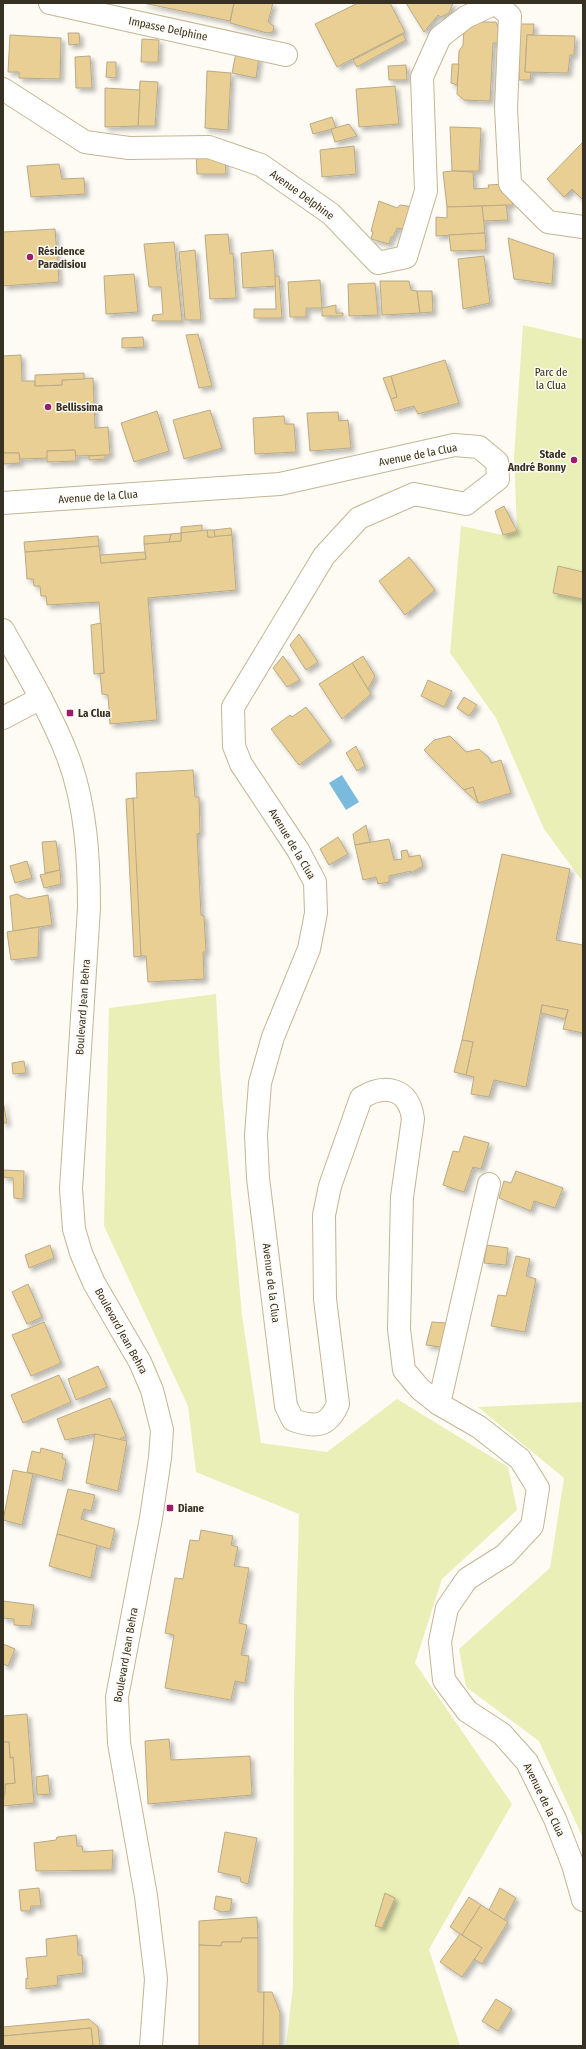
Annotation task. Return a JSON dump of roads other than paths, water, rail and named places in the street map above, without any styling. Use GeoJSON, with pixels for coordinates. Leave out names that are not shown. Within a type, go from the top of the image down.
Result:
{"type":"FeatureCollection","features":[{"type":"Feature","properties":{"kind":"street","name":"Impasse Delphine"},"geometry":{"type":"LineString","coordinates":[[50,3],[286,55]]}},
{"type":"Feature","properties":{"kind":"street","name":"Avenue Delphine"},"geometry":{"type":"LineString","coordinates":[[3,89],[85,142],[129,148],[209,147],[261,165],[331,214],[378,263],[406,257],[426,191],[422,77],[440,37],[466,17],[496,3],[510,16],[506,108],[510,184],[548,222],[583,228]]}},
{"type":"Feature","properties":{"kind":"street","name":"Avenue de la Clua"},"geometry":{"type":"LineString","coordinates":[[3,503],[280,484],[454,445],[479,447],[497,462],[498,479],[466,504],[414,494],[359,518],[324,556],[233,708],[234,746],[241,764],[298,850],[315,882],[316,913],[309,949],[271,1045],[260,1083],[256,1135],[258,1178],[286,1406],[293,1420],[306,1425],[320,1424],[332,1417],[338,1404],[325,1299],[324,1215],[330,1186],[361,1098],[372,1091],[388,1088],[400,1093],[411,1107],[413,1119],[402,1197],[399,1328],[404,1370],[420,1389],[438,1404],[479,1427],[520,1459],[538,1488],[532,1526],[505,1555],[467,1579],[447,1608],[440,1642],[444,1680],[467,1711],[502,1734],[527,1762],[557,1826],[573,1865],[583,1900]]}},
{"type":"Feature","properties":{"kind":"street","name":"Boulevard Jean Behra"},"geometry":{"type":"LineString","coordinates":[[3,630],[41,698],[69,758],[82,814],[89,868],[87,950],[75,1106],[71,1190],[74,1229],[81,1254],[94,1283],[136,1356],[152,1390],[162,1430],[160,1458],[151,1518],[117,1697],[119,1743],[146,1896],[156,1979],[151,2046]]}},
{"type":"Feature","properties":{"kind":"street"},"geometry":{"type":"LineString","coordinates":[[3,718],[41,698]]}},
{"type":"Feature","properties":{"kind":"street"},"geometry":{"type":"LineString","coordinates":[[438,1404],[489,1184]]}},
{"type":"Feature","properties":{"kind":"water"},"geometry":{"type":"Polygon","coordinates":[[[342,775],[359,802],[346,810],[329,783],[342,775]]]}},
{"type":"Feature","properties":{"kind":"place","name":"Résidence Paradisiou"},"geometry":{"type":"Point","coordinates":[30,257]}},
{"type":"Feature","properties":{"kind":"place","name":"Bellissima"},"geometry":{"type":"Point","coordinates":[48,407]}},
{"type":"Feature","properties":{"kind":"place","name":"Stade André Bonny"},"geometry":{"type":"Point","coordinates":[574,460]}},
{"type":"Feature","properties":{"kind":"place","name":"La Clua"},"geometry":{"type":"Point","coordinates":[70,713]}},
{"type":"Feature","properties":{"kind":"place","name":"Diane"},"geometry":{"type":"Point","coordinates":[170,1508]}},
{"type":"Feature","properties":{"kind":"park label","name":"Parc de la Clua"},"geometry":{"type":"Point","coordinates":[551,378]}}]}
